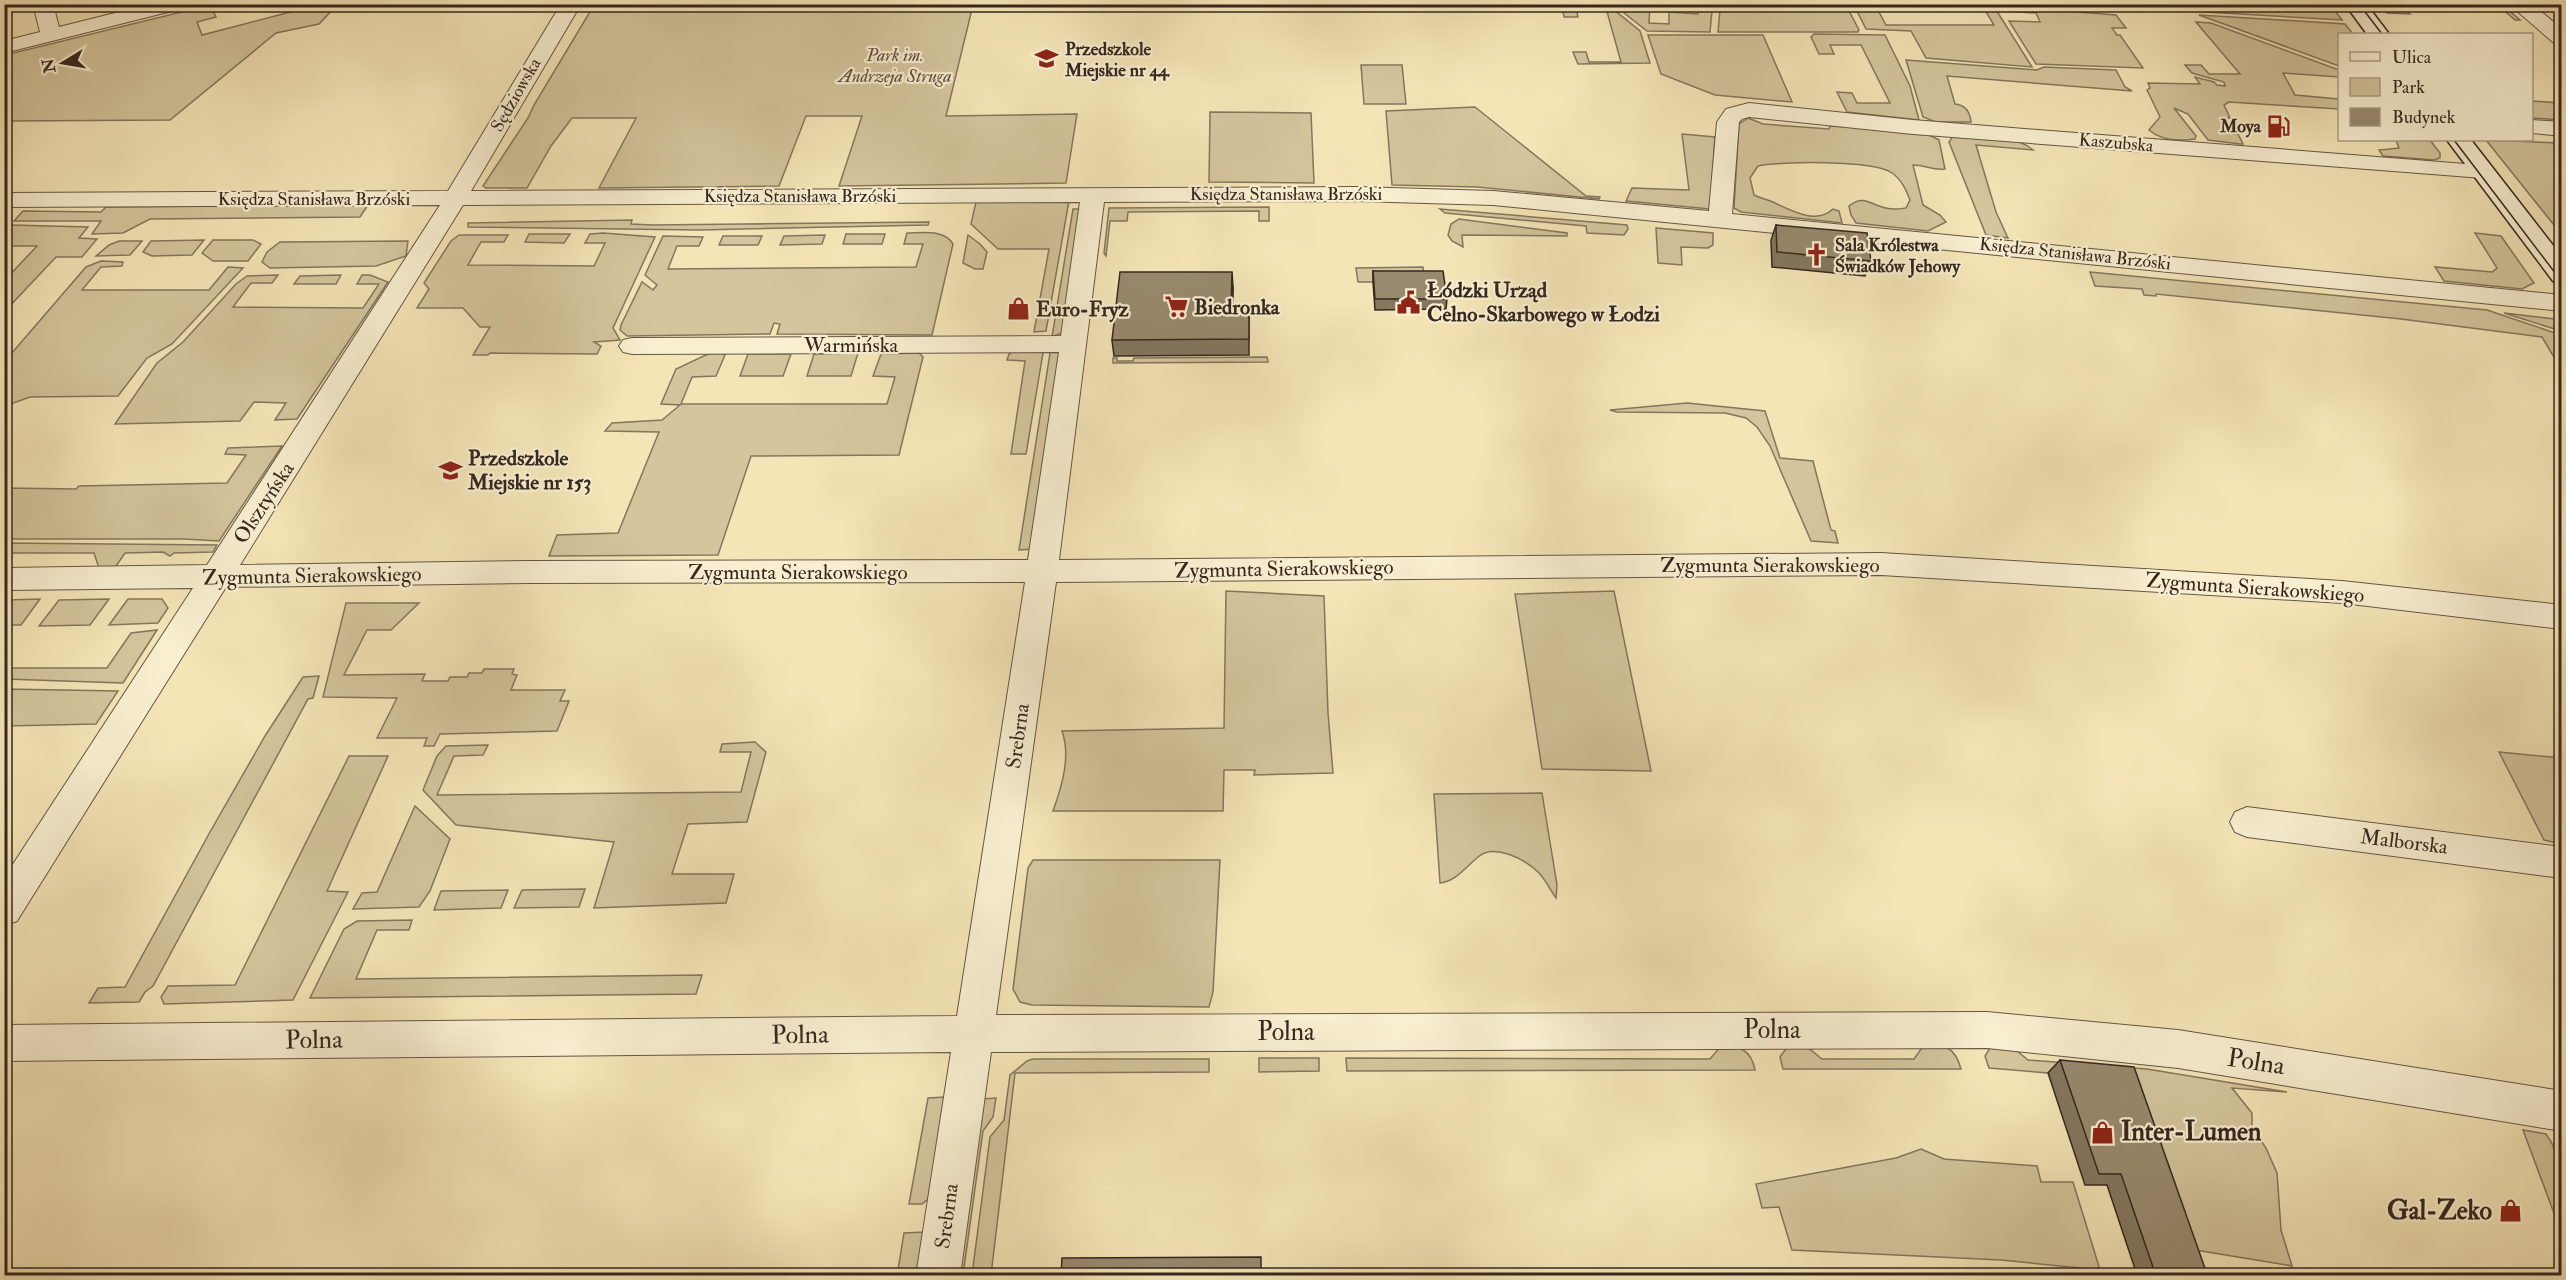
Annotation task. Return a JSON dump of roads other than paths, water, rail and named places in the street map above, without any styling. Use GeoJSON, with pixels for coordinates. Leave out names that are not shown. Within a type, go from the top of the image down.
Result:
{"type":"FeatureCollection","features":[{"type":"Feature","properties":{"kind":"street"},"geometry":{"type":"LineString","coordinates":[[43,4],[51,35]]}},
{"type":"Feature","properties":{"kind":"street"},"geometry":{"type":"LineString","coordinates":[[4,47],[177,4]]}},
{"type":"Feature","properties":{"kind":"street","name":"Sędziowska"},"geometry":{"type":"LineString","coordinates":[[459,192],[571,4]]}},
{"type":"Feature","properties":{"kind":"street"},"geometry":{"type":"LineString","coordinates":[[2112,4],[2121,4]]}},
{"type":"Feature","properties":{"kind":"street"},"geometry":{"type":"LineString","coordinates":[[2355,4],[2377,33]]}},
{"type":"Feature","properties":{"kind":"street"},"geometry":{"type":"LineString","coordinates":[[2519,4],[2562,40]]}},
{"type":"Feature","properties":{"kind":"street","name":"Kaszubska"},"geometry":{"type":"LineString","coordinates":[[1720,219],[1728,122],[1734,114],[1749,110],[1913,127],[2483,171]]}},
{"type":"Feature","properties":{"kind":"street"},"geometry":{"type":"LineString","coordinates":[[2533,127],[2562,129]]}},
{"type":"Feature","properties":{"kind":"street"},"geometry":{"type":"LineString","coordinates":[[2460,141],[2562,275]]}},
{"type":"Feature","properties":{"kind":"street","name":"Księdza Stanisława Brzóski"},"geometry":{"type":"LineString","coordinates":[[4,200],[459,192],[1449,196],[1720,219],[2562,303]]}},
{"type":"Feature","properties":{"kind":"street","name":"Olsztyńska"},"geometry":{"type":"LineString","coordinates":[[4,910],[307,438],[459,192]]}},
{"type":"Feature","properties":{"kind":"street","name":"Srebrna"},"geometry":{"type":"LineString","coordinates":[[938,1275],[1042,571],[1093,195]]}},
{"type":"Feature","properties":{"kind":"street","name":"Warmińska"},"geometry":{"type":"LineString","coordinates":[[632,346],[1071,344]]}},
{"type":"Feature","properties":{"kind":"street","name":"Zygmunta Sierakowskiego"},"geometry":{"type":"LineString","coordinates":[[4,579],[528,572],[1042,571],[1881,564],[2342,592],[2562,617]]}},
{"type":"Feature","properties":{"kind":"street","name":"Malborska"},"geometry":{"type":"LineString","coordinates":[[2247,822],[2562,863]]}},
{"type":"Feature","properties":{"kind":"street","name":"Polna"},"geometry":{"type":"LineString","coordinates":[[4,1043],[974,1034],[1997,1030],[2178,1049],[2562,1111]]}},
{"type":"Feature","properties":{"kind":"tram line"},"geometry":{"type":"LineString","coordinates":[[2359,4],[2381,33]]}},
{"type":"Feature","properties":{"kind":"tram line"},"geometry":{"type":"LineString","coordinates":[[2455,141],[2562,282]]}},
{"type":"Feature","properties":{"kind":"place","name":"Przedszkole Miejskie nr 44"},"geometry":{"type":"Point","coordinates":[1047,59]}},
{"type":"Feature","properties":{"kind":"place","name":"Moya"},"geometry":{"type":"Point","coordinates":[2279,126]}},
{"type":"Feature","properties":{"kind":"place","name":"Sala Królestwa Świadków Jehowy"},"geometry":{"type":"Point","coordinates":[1817,255]}},
{"type":"Feature","properties":{"kind":"place","name":"Łódzki Urząd Celno-Skarbowego w Łodzi"},"geometry":{"type":"Point","coordinates":[1409,302]}},
{"type":"Feature","properties":{"kind":"place","name":"Biedronka"},"geometry":{"type":"Point","coordinates":[1176,307]}},
{"type":"Feature","properties":{"kind":"place","name":"Euro-Fryz"},"geometry":{"type":"Point","coordinates":[1018,309]}},
{"type":"Feature","properties":{"kind":"place","name":"Przedszkole Miejskie nr 153"},"geometry":{"type":"Point","coordinates":[450,470]}},
{"type":"Feature","properties":{"kind":"place","name":"Inter-Lumen"},"geometry":{"type":"Point","coordinates":[2103,1132]}},
{"type":"Feature","properties":{"kind":"place","name":"Gal-Zeko"},"geometry":{"type":"Point","coordinates":[2510,1211]}},
{"type":"Feature","properties":{"kind":"park label","name":"Park im. Andrzeja Struga"},"geometry":{"type":"Point","coordinates":[895,65]}}]}
